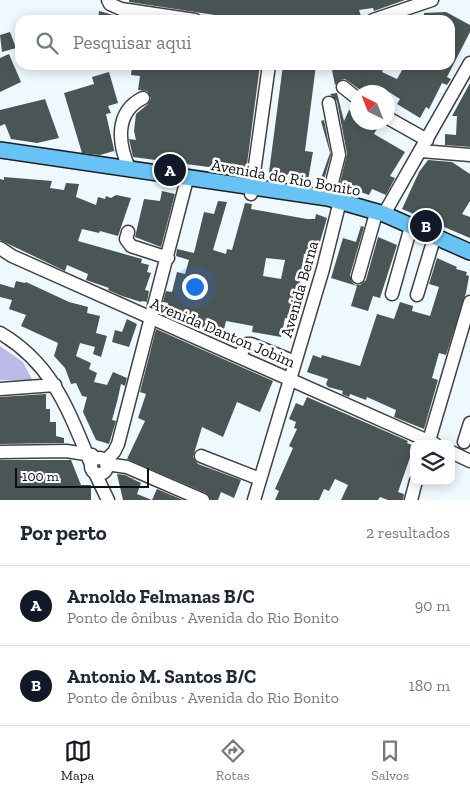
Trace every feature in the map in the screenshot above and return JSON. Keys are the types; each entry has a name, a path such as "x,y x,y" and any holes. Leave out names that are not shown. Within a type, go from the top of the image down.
{"main road":[{"name":"Avenida do Rio Bonito","path":"0,150 130,170 187,181"},
{"name":"Avenida do Rio Bonito","path":"0,158 187,181 335,203 380,216 470,252"},
{"name":"Avenida do Rio Bonito","path":"380,216 470,259"}],"street":[{"path":"388,15 432,0"},
{"path":"108,1 122,10 159,15"},
{"path":"358,277 380,216 424,145 470,63"},
{"path":"252,191 267,70"},
{"path":"343,87 350,93"},
{"path":"130,170 124,158 122,125 128,108 143,98"},
{"name":"Avenida Berna","path":"254,500 295,362 335,203 339,155 329,102"},
{"path":"395,123 424,145 470,155"},
{"path":"98,464 114,452 118,444 187,181"},
{"path":"392,294 410,230"},
{"path":"128,232 126,240 131,246 168,258"},
{"path":"417,295 433,242"},
{"name":"Avenida Danton Jobim","path":"0,248 12,256 290,378 424,440"},
{"path":"431,440 470,302"},
{"path":"0,333 21,346 39,363 55,385 98,464 108,498"},
{"path":"239,356 247,344 251,344 295,362"},
{"path":"0,389 55,385"},
{"path":"464,442 470,423"},
{"path":"0,452 127,467 203,500"},
{"path":"455,454 470,461"},
{"path":"201,456 260,479"},
{"path":"411,500 415,485"}],"shaded area":[{"path":"0,346 23,362 33,381 0,380"}],"building":[{"path":"129,0 405,0 374,11 373,8 359,10 361,15 215,15 129,2"},
{"path":"99,11 113,15 99,15"},
{"path":"446,12 452,15 424,15 424,13"},
{"path":"455,17 470,25 470,32 455,61"},
{"path":"10,32 15,48 2,52 0,35"},
{"path":"9,54 21,82 0,92 0,58"},
{"path":"132,70 259,70 246,172 133,157 129,139 136,140 134,131 136,114 148,104 151,98 147,91 138,90 140,76 131,75"},
{"path":"282,70 315,70 305,151 313,152 308,180 299,178 298,184 288,183 290,173 277,181 274,179 268,180"},
{"path":"332,70 383,70 382,72 397,79 402,70 451,70 447,77 451,79 447,85 442,83 429,109 426,107 420,118 397,104 400,99 395,96 395,85 353,85 345,79 340,80 335,85"},
{"path":"109,72 118,103 108,106 111,113 106,114 115,154 114,151 100,155 82,153 64,93 94,84 92,77"},
{"path":"470,83 470,147 445,145 445,134 456,135 457,116 452,116"},
{"path":"337,93 344,121 350,111 350,130 376,130 374,134 405,152 390,176 395,178 386,195 372,189 369,195 355,190 353,195 338,191 347,154 337,101 330,94"},
{"path":"45,99 59,138 37,143 11,139 5,124 0,126 0,110"},
{"path":"324,120 331,155 322,187 319,184 330,153 321,121"},
{"path":"428,160 452,162 470,174 470,201 462,214 470,217 470,238 402,209 419,172"},
{"path":"4,177 52,181 50,188 64,190 66,183 79,184 76,197 96,205 98,197 105,199 106,196 111,198 116,195 131,198 118,236 82,229 78,241 142,259 141,263 149,265 147,272 151,273 145,290 149,291 147,302 122,296 108,290 109,288 86,280 88,274 67,265 65,271 0,240 0,179 4,180"},
{"path":"162,191 175,194 161,247 135,237 144,199 160,201"},
{"path":"218,201 227,202 213,250 226,254 227,249 232,250 245,203 252,204 251,209 307,219 315,219 316,214 327,218 317,252 313,251 312,255 304,254 296,308 300,308 296,320 285,318 281,337 252,332 253,326 226,321 223,333 211,330 210,335 197,329 198,326 194,325 195,317 166,310 168,303 163,302 166,291 172,292 177,272 185,274 189,260 176,256 177,249 194,253 204,212 214,214","holes":["266,258 285,260 281,279 263,276"]},
{"path":"361,226 364,227 350,275 355,285 360,285 366,280 378,237 397,245 380,298 373,296 368,311 351,306 357,286 331,278 343,238 356,242"},
{"path":"437,258 457,267 456,269 467,272 466,275 469,276 466,293 446,355 439,353 432,378 438,380 424,429 394,417 396,410 367,397 366,400 350,394 349,397 342,394 343,391 328,387 326,384 328,379 307,372 313,355 321,358 322,355 360,366 377,314 394,319 400,302 413,306 412,311 430,316 439,287 429,284"},
{"path":"16,281 26,282 69,302 88,307 87,313 100,316 96,333 107,336 101,357 93,354 95,347 80,343 76,356 91,363 89,369 97,373 94,382 107,385 113,372 127,378 125,386 121,384 112,420 116,421 109,444 96,440 83,412 87,397 82,396 76,383 71,384 65,368 54,356 58,343 21,326 26,315 9,309 12,300 0,297 0,284 14,288"},
{"path":"127,319 137,324 129,347 112,342 115,330 122,332"},
{"path":"156,329 273,381 260,412 237,402 223,437 202,427 193,457 198,464 241,480 234,498 221,492 218,500 211,500 206,493 127,459 145,421 138,418 146,394 140,392"},
{"path":"46,394 46,409 50,409 50,422 56,422 56,436 64,438 64,443 0,444 0,397"},
{"path":"307,397 408,441 407,443 410,444 410,458 398,492 404,494 403,500 388,500 380,497 378,500 341,500 348,485 335,479 329,491 324,489 319,500 275,500 279,491 275,489 293,448 289,446 297,429 294,428 296,422 289,419 296,403 303,406"},
{"path":"0,460 71,460 81,485 91,485 91,500 0,500"},
{"path":"117,474 125,475 141,483 137,494 152,500 123,500"},
{"path":"157,489 183,500 152,500"}],"place":[{"name":"Arnoldo Felmanas B/C","path":"170,170"},
{"name":"Antonio M. Santos B/C","path":"426,226"}]}
